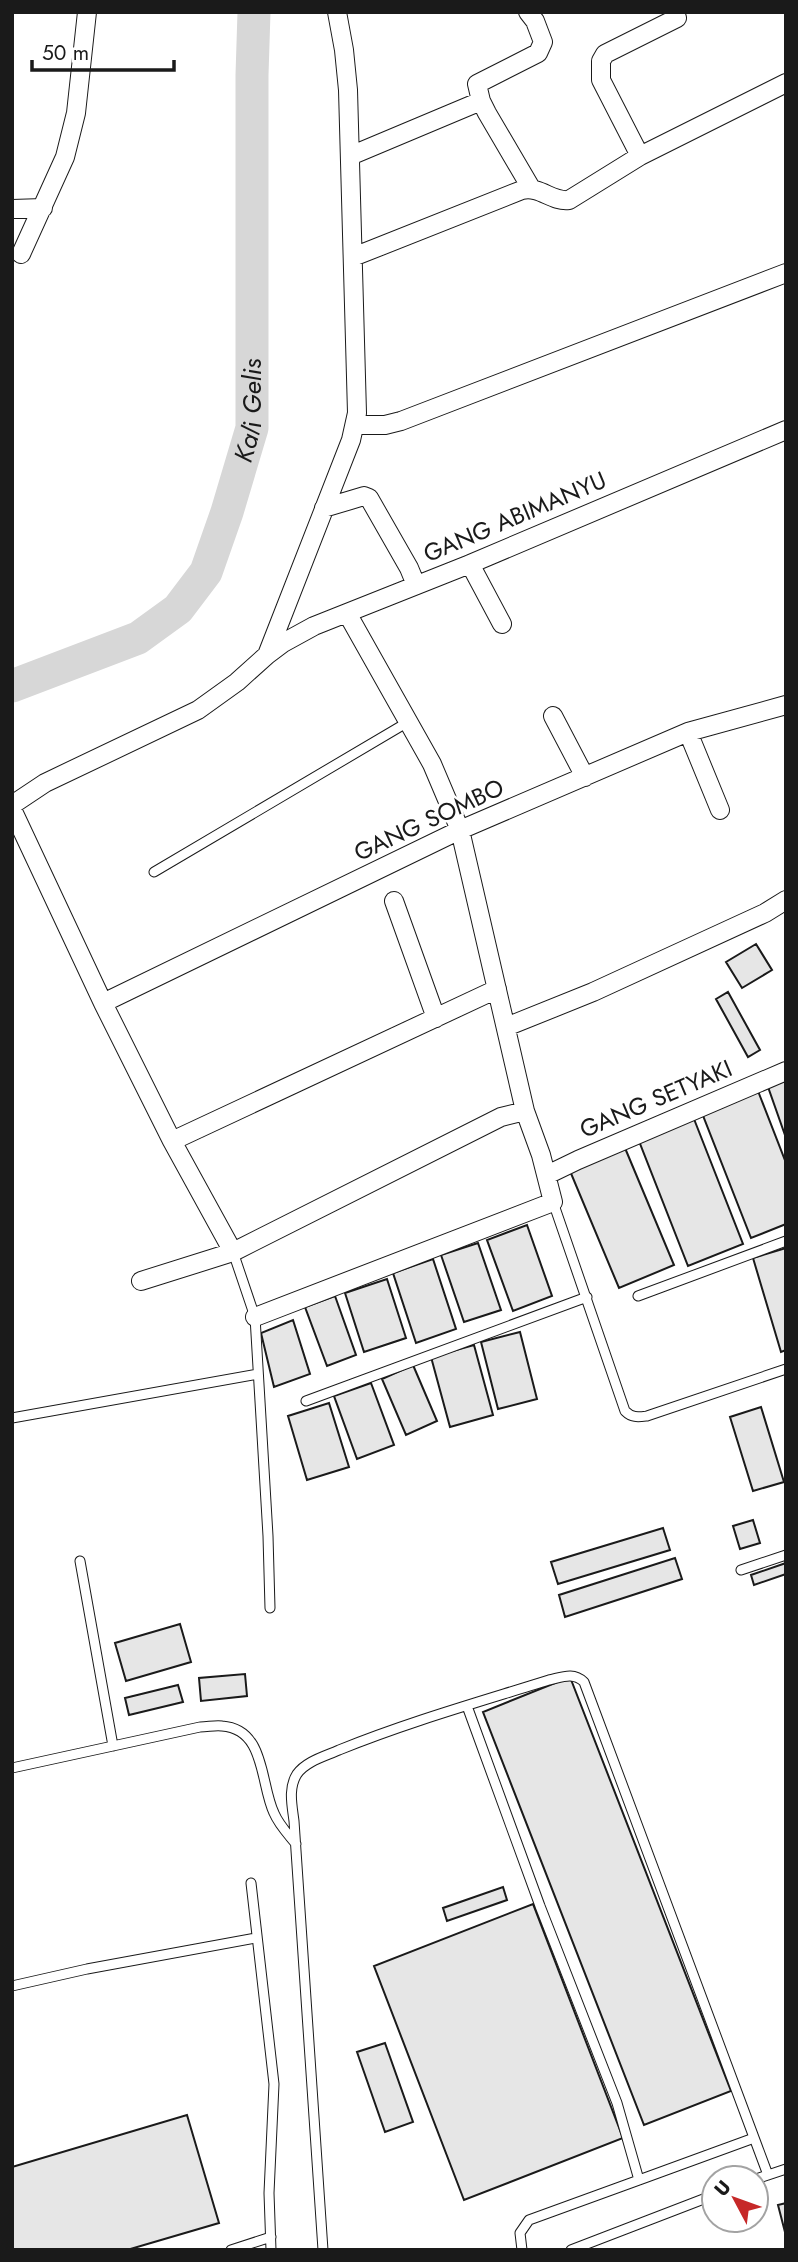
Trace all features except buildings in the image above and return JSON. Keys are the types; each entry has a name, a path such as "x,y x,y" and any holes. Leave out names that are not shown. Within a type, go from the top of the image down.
{"street":[{"path":"20,254 65,158 76,113 87,12"},
{"path":"267,655 355,425 358,401 348,90 337,12"},
{"path":"528,12 535,21 543,42 538,53 477,84 486,113 531,188"},
{"path":"640,156 601,80 601,61 605,54 677,18 675,12"},
{"path":"353,257 531,188 555,199 569,200 640,156 786,83"},
{"path":"350,156 481,101"},
{"path":"12,209 43,208"},
{"path":"355,425 385,425 401,421 786,273"},
{"name":"GANG ABIMANYU","path":"12,807 45,783 198,710 298,634 786,430"},
{"path":"324,508 364,496 369,498 416,585"},
{"path":"470,564 502,624"},
{"path":"255,1317 553,1202 547,1175 525,1111 460,830 432,764 347,613"},
{"name":"GANG SOMBO","path":"103,1003 460,830 688,732 786,705"},
{"path":"553,716 585,778"},
{"path":"688,732 720,810"},
{"path":"12,807 103,1003 172,1141 233,1252"},
{"path":"506,1027 593,992 765,913 786,900"},
{"path":"394,901 436,1017"},
{"path":"172,1141 497,989"},
{"name":"GANG SETYAKI","path":"547,1175 786,1071"},
{"path":"141,1281 233,1252 501,1117 525,1111"}],"lane":[{"path":"155,873 408,722"},
{"path":"553,1202 625,1411 635,1418 646,1416 786,1369"},
{"path":"638,1296 786,1241"},
{"path":"233,1252 255,1317 270,1608"},
{"path":"306,1401 587,1297"},
{"path":"12,1418 258,1374"},
{"path":"741,1570 786,1555"},
{"path":"80,1561 113,1746"},
{"path":"323,2250 291,1801 297,1774 303,1767 388,1730 571,1675 584,1682 764,2164"},
{"path":"467,1706 540,1906 617,2103 639,2180"},
{"path":"12,1768 200,1727 224,1726 250,1739 257,1752 273,1812 296,1844"},
{"path":"251,1883 274,2084 269,2193 271,2250"},
{"path":"12,1986 87,1969 256,1938"},
{"path":"522,2250 520,2233 529,2220 754,2138"},
{"path":"571,2250 700,2200"},
{"path":"231,2250 271,2237"}],"waterway":[{"name":"Kali Gelis","path":"12,686 138,638 178,609 206,572 252,428 254,12"}]}
